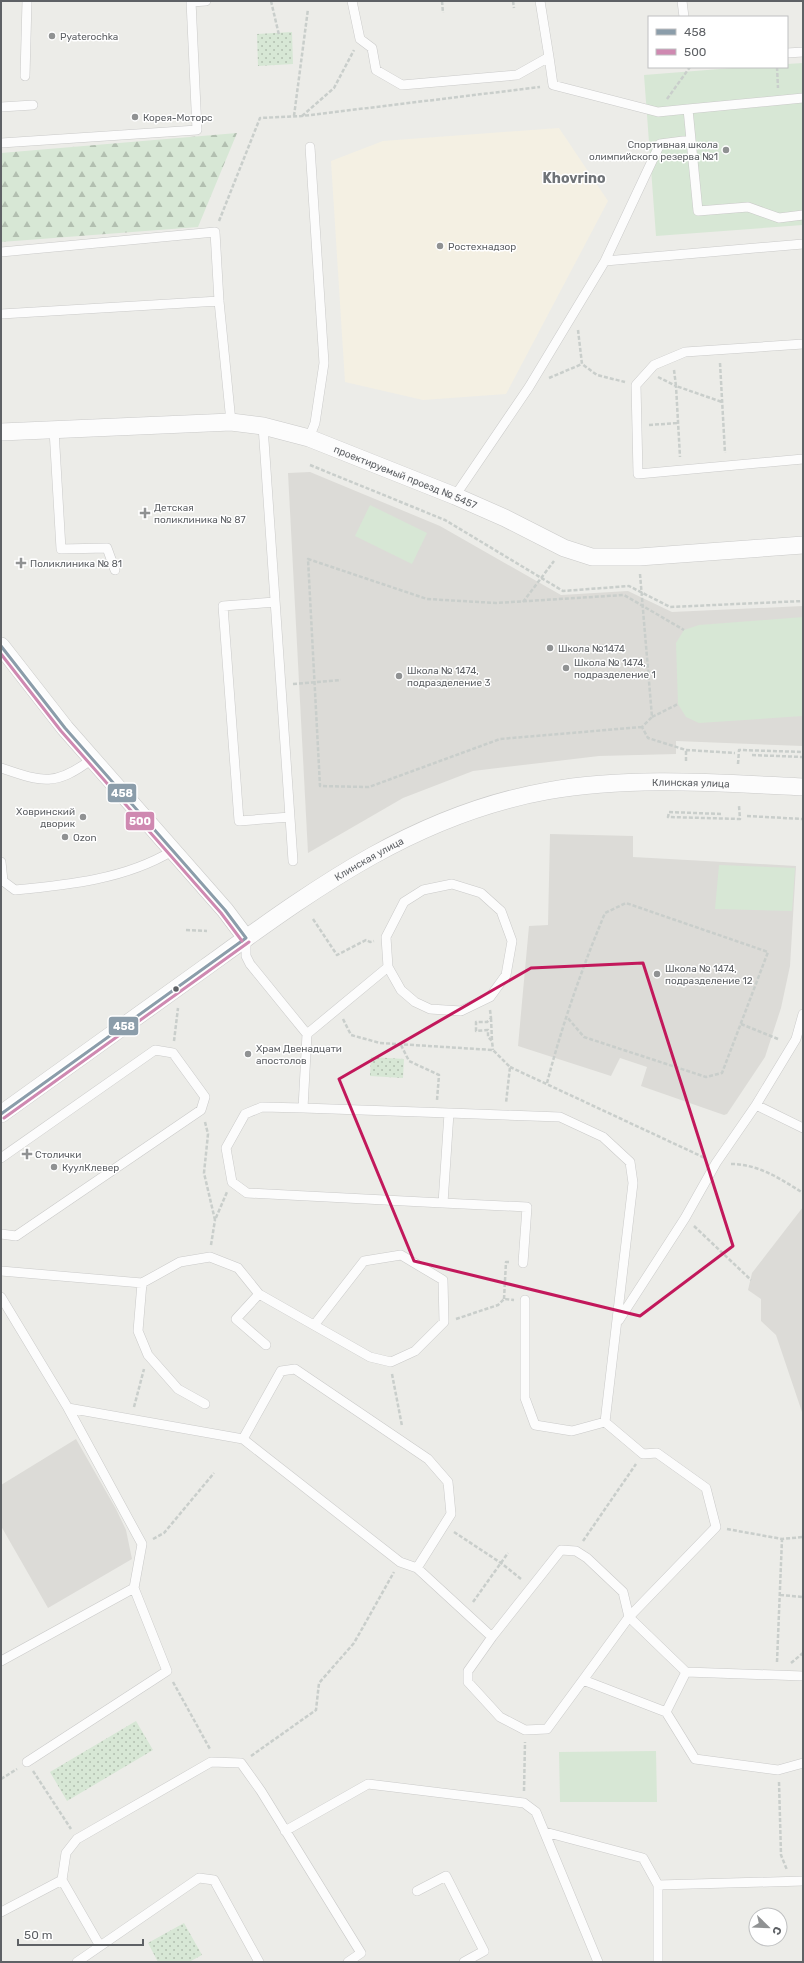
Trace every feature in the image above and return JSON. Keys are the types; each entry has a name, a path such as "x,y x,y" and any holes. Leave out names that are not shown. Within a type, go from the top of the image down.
{"street":[{"name":"проектируемый проезд № 5457","path":"1,432 231,422 263,426 309,438 455,496 505,518 564,548 592,556 639,557 803,545"},
{"path":"1,646 64,728 225,910 246,938"},
{"name":"Клинская улица","path":"1,1114 301,898 383,848 440,822 497,803 547,791 603,784 697,783 803,787"}],"lane":[{"path":"25,76 27,1"},
{"path":"1,143 197,130 191,1 206,1"},
{"path":"352,1 360,39 372,48 376,70 402,85 517,75 549,57"},
{"path":"540,1 553,85 658,112 803,98"},
{"path":"682,1 684,16"},
{"path":"788,53 803,52"},
{"path":"1,107 33,105"},
{"path":"688,109 698,211 748,207 780,218 803,215"},
{"path":"455,496 529,387 605,261 660,144 691,140"},
{"path":"309,438 315,423 324,363 310,146"},
{"path":"1,252 215,232 219,301 231,422"},
{"path":"605,261 803,244"},
{"path":"1,314 219,301"},
{"path":"803,344 684,352 654,365 636,385 638,474 803,459"},
{"path":"263,426 293,861"},
{"path":"54,430 61,549 107,548 115,570"},
{"path":"275,602 223,606 224,622 239,821 290,817"},
{"path":"1,768 33,779 48,780 61,778 76,772 92,760"},
{"path":"1,862 3,881 15,890 78,884 154,862 172,851"},
{"path":"452,884 481,893 501,911 512,941 506,975 490,997 461,1011 430,1009 415,1002 401,990 388,967 386,937 404,902 423,890 452,884"},
{"path":"246,938 246,956 250,964 307,1034 303,1108"},
{"path":"307,1034 388,967"},
{"path":"618,1322 685,1218 716,1163 756,1105 796,1039 803,1014"},
{"path":"1,1158 155,1050 173,1053 205,1097 201,1110 16,1236 1,1234"},
{"path":"756,1105 803,1128"},
{"path":"523,1263 527,1207 247,1193 232,1182 226,1148 244,1114 262,1107 560,1117 603,1137 630,1162 633,1183 618,1322 605,1422"},
{"path":"443,1203 449,1113"},
{"path":"1,1271 142,1283 180,1262 210,1257 238,1268 259,1294 315,1324 370,1357 390,1362 415,1351 444,1322 443,1280 401,1255 364,1261 315,1324"},
{"path":"142,1283 138,1331 148,1355 178,1389 205,1404"},
{"path":"259,1294 236,1320 266,1345"},
{"path":"1,1298 68,1408 142,1544 134,1588 167,1671 27,1762"},
{"path":"525,1300 525,1398 535,1425 572,1431 605,1422"},
{"path":"243,1439 281,1371 295,1369 428,1459 448,1482 451,1514 417,1568"},
{"path":"68,1408 243,1439 400,1562 417,1568 492,1637"},
{"path":"605,1422 643,1454 657,1453 706,1488 716,1527 629,1617 547,1729 525,1730 500,1717 468,1682 468,1671 492,1637 561,1550 576,1551 587,1558 623,1592 629,1617 686,1672 803,1676"},
{"path":"1,1661 134,1588"},
{"path":"666,1712 686,1672"},
{"path":"583,1680 666,1712 695,1759 778,1770 803,1763"},
{"path":"100,1946 62,1880 66,1853 77,1839 211,1762 241,1763 361,1954 348,1962"},
{"path":"285,1831 368,1784 524,1803 536,1812 598,1962"},
{"path":"545,1832 643,1858 658,1885 658,1962"},
{"path":"417,1891 446,1876 484,1951 464,1962"},
{"path":"77,1962 199,1878 214,1880 258,1962"},
{"path":"1,1912 62,1880"},
{"path":"658,1885 803,1881"}],"path":[{"path":"271,1 279,35"},
{"path":"442,1 443,13"},
{"path":"513,1 514,8"},
{"path":"294,116 308,9"},
{"path":"302,116 334,88 360,39"},
{"path":"658,112 689,68"},
{"path":"777,68 778,100"},
{"path":"215,232 260,118 302,116 553,85"},
{"path":"576,308 582,364 597,375 636,385"},
{"path":"720,350 726,466"},
{"path":"673,357 681,470"},
{"path":"529,387 582,364"},
{"path":"648,372 676,386 722,402"},
{"path":"637,426 678,423"},
{"path":"523,602 564,548"},
{"path":"678,704 652,717 642,727 500,739 369,787 320,786 308,559 427,599 496,603 624,595 642,604 684,630"},
{"path":"641,592 652,717"},
{"path":"281,684 340,680"},
{"path":"642,727 648,738 686,750 735,753"},
{"path":"686,750 686,761"},
{"path":"738,764 739,750 803,752"},
{"path":"752,755 803,757"},
{"path":"722,814 669,812 668,817 740,819 740,806"},
{"path":"747,816 803,819"},
{"path":"546,1083 567,1017 585,962 605,913 626,903 768,952 722,1073 706,1077 584,1037 567,1017"},
{"path":"313,919 337,955 366,940 370,942"},
{"path":"186,930 207,931"},
{"path":"490,997 493,1050 510,1067 716,1163 743,1164 779,1177 803,1193"},
{"path":"173,1053 178,1008"},
{"path":"338,1008 351,1035 380,1043 493,1050"},
{"path":"491,1018 487,1022 476,1022 476,1031 488,1030 488,1037 492,1041"},
{"path":"740,1024 778,1039"},
{"path":"400,1044 409,1062 439,1075 436,1113"},
{"path":"505,1115 510,1067"},
{"path":"201,1110 208,1134 204,1173 215,1220"},
{"path":"210,1257 215,1220 232,1182"},
{"path":"685,1218 750,1280"},
{"path":"444,1322 498,1305 504,1299 505,1281"},
{"path":"504,1299 525,1300"},
{"path":"131,1419 148,1355"},
{"path":"394,1384 405,1443"},
{"path":"576,1551 643,1454"},
{"path":"142,1544 164,1533 214,1473"},
{"path":"444,1525 501,1563 531,1587"},
{"path":"716,1527 782,1539 803,1537"},
{"path":"777,1675 782,1539"},
{"path":"465,1612 508,1553"},
{"path":"241,1763 316,1710 319,1683 354,1643 400,1562"},
{"path":"780,1595 803,1597"},
{"path":"167,1671 210,1747 211,1762"},
{"path":"524,1803 525,1730"},
{"path":"1,1779 27,1762 77,1839"},
{"path":"778,1770 781,1855 792,1881"}],"highlighted area":[{"path":"643,963 733,1246 640,1316 414,1261 339,1079 531,968"}],"shaded area":[{"path":"559,128 608,201 506,394 423,400 345,382 331,161 383,141"},
{"name":"Школа №1474","path":"310,472 440,526 561,595 628,591 672,612 803,606 803,746 676,741 676,754 599,756 473,771 403,798 308,853 288,473"},
{"name":"Школа № 1474, подразделение 12","path":"550,834 633,836 633,857 796,866 790,966 781,1008 765,1057 727,1114 724,1115 641,1086 647,1067 620,1058 611,1076 518,1046 529,926 548,925"},
{"path":"803,1207 803,1415 776,1335 761,1321 761,1299 748,1290 752,1273"},
{"path":"76,1439 116,1509 126,1530 132,1559 48,1608 1,1526 1,1485"}],"green space":[{"path":"292,32 293,64 258,66 257,34"},
{"name":"Спортивная школа олимпийского резерва №1","path":"803,63 803,225 656,236 644,75 732,68 788,68 788,64"},
{"path":"237,133 198,227 1,242 1,153"},
{"path":"370,505 427,533 412,564 355,536"},
{"path":"803,617 803,716 699,723 686,717 678,704 676,643 684,630 699,625"},
{"path":"719,865 795,868 792,911 715,909"},
{"path":"371,1057 404,1059 403,1078 370,1076"},
{"path":"136,1721 153,1750 67,1801 50,1772"},
{"path":"656,1751 657,1802 560,1802 559,1752"},
{"path":"184,1923 202,1955 189,1962 158,1962 148,1943"}],"transit line":[{"name":"458","path":"1,646 65,728 225,910 246,938"},
{"name":"500","path":"1,654 61,731 221,913 242,941"},
{"name":"458","path":"1,1114 246,938"},
{"name":"500","path":"4,1118 249,942"}],"place":[{"name":"Pyaterochka","path":"52,36"},
{"name":"Корея-Моторс","path":"135,117"},
{"name":"Спортивная школа олимпийского резерва №1","path":"726,150"},
{"name":"Ростехнадзор","path":"440,246"},
{"name":"Детская поликлиника № 87","path":"145,513"},
{"name":"Поликлиника № 81","path":"21,563"},
{"name":"Школа №1474","path":"550,648"},
{"name":"Школа № 1474, подразделение 1","path":"566,668"},
{"name":"Школа № 1474, подразделение 3","path":"399,676"},
{"name":"Ховринский дворик","path":"83,817"},
{"name":"Ozon","path":"65,837"},
{"name":"Школа № 1474, подразделение 12","path":"657,974"},
{"name":"Храм Двенадцати апостолов","path":"248,1054"},
{"name":"Столички","path":"27,1154"},
{"name":"КуулКлевер","path":"54,1167"}],"district":[{"name":"Khovrino","path":"574,178"}]}
